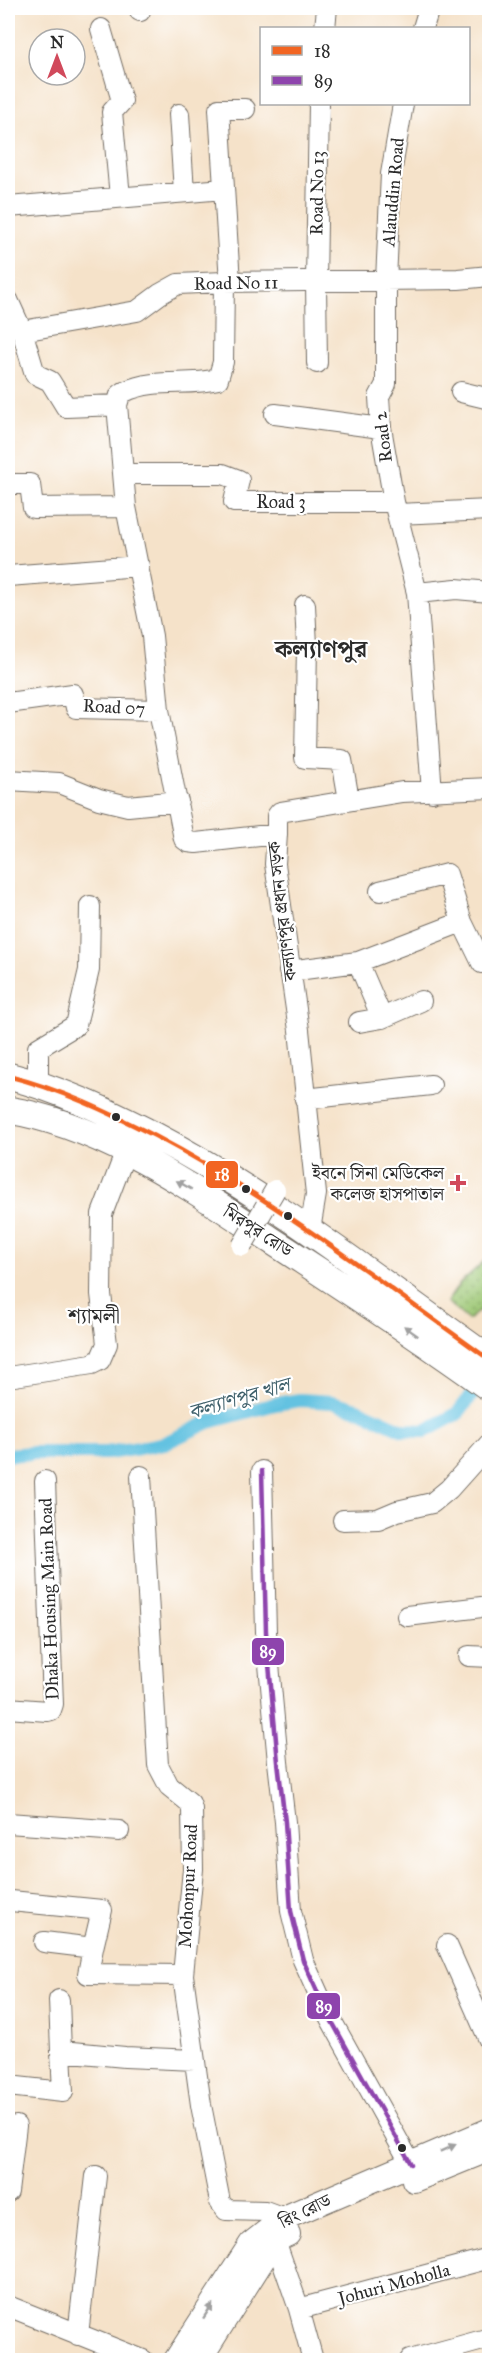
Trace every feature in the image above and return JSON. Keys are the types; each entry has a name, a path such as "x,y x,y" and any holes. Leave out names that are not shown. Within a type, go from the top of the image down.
{"highway":[{"name":"মিরপুর রোড","path":"8,1076 79,1099 177,1148 310,1230 473,1357 489,1388"},
{"name":"মিরপুর রোড","path":"8,1110 59,1124 126,1150 234,1215 390,1316 473,1357"}],"main road":[{"name":"রিং রোড","path":"176,2361 252,2244 411,2164 489,2130"},
{"name":"রিং রোড","path":"199,2361 279,2229 489,2149"}],"street":[{"path":"325,27 327,8"},
{"path":"423,27 429,8"},
{"path":"101,29 122,101 112,112 120,197"},
{"name":"Road No 13","path":"316,282 319,105"},
{"name":"Alauddin Road","path":"386,280 391,174 403,105"},
{"path":"8,300 22,331 34,374 50,381 66,407 117,405 120,395 124,392 158,382 200,383 218,379 223,362 227,282 219,109 245,109"},
{"path":"179,114 184,192"},
{"path":"8,207 224,189"},
{"name":"Road No 11","path":"22,331 137,311 178,284 459,279 489,276"},
{"name":"Road 2","path":"386,280 386,384 379,397 381,428 395,508 417,593"},
{"path":"316,282 317,363"},
{"path":"462,392 489,399"},
{"name":"কল্যাণপুর প্রধান সড়ক","path":"117,405 126,507 152,636 159,710 184,839 188,842 277,834 275,864 299,1030 316,1194 310,1230"},
{"path":"275,414 381,428"},
{"name":"Road 3","path":"124,474 223,474 239,480 234,502 489,510"},
{"path":"8,484 30,484 33,508 126,507"},
{"path":"8,576 139,566"},
{"path":"432,792 417,593 456,589 489,592"},
{"path":"305,605 307,646 305,758 342,760 349,800"},
{"name":"Road 07","path":"8,703 73,694 76,708 159,710"},
{"path":"8,780 59,783 99,799 128,806 178,801"},
{"path":"277,834 277,816 280,812 402,792 489,788"},
{"path":"380,891 447,874 462,922 482,963 489,955"},
{"path":"38,1085 38,1048 76,1025 89,970 90,906"},
{"path":"289,971 358,962 462,922"},
{"path":"358,962 382,1018"},
{"path":"359,1022 382,1018 421,1001"},
{"path":"305,1099 431,1085"},
{"path":"8,1377 92,1364 100,1360 105,1353 107,1344 101,1294 102,1214 126,1150"},
{"path":"242,1246 274,1190"},
{"path":"343,1520 378,1519 397,1511 432,1503 448,1489 489,1443"},
{"path":"262,1471 266,1632 285,1822 291,1911 303,1960 325,2009 411,2164"},
{"name":"Mohonpur Road","path":"141,1476 158,1765 169,1786 190,1803 192,1809 193,1869 183,1975 201,2105 220,2202 226,2210 265,2211 279,2229"},
{"name":"Dhaka Housing Main Road","path":"8,1708 47,1711 51,1710 53,1704 45,1481"},
{"path":"407,1616 489,1606"},
{"path":"469,1656 489,1657"},
{"path":"8,1823 119,1831"},
{"path":"11,1901 102,1910 88,1974 183,1975"},
{"path":"44,1942 93,1948"},
{"path":"447,1945 489,2042"},
{"path":"8,2086 63,2092 59,2000"},
{"path":"61,2051 195,2060"},
{"path":"8,2192 16,2127"},
{"path":"78,2335 96,2176"},
{"path":"279,2229 313,2361"},
{"name":"Johuri Moholla","path":"299,2309 489,2258"},
{"path":"8,2306 143,2361"},
{"path":"410,2361 489,2338"}],"green space":[{"path":"489,1257 489,1303 468,1320 447,1302 460,1283"}],"waterway":[{"name":"কল্যাণপুর খাল","path":"8,1455 107,1453 139,1448 165,1443 209,1422 275,1404 300,1400 332,1402 357,1409 403,1430 425,1431 457,1414 485,1378"}],"transit line":[{"name":"18","path":"8,1076 46,1087 102,1110 199,1161 326,1242 490,1360"},
{"name":"89","path":"262,1471 266,1632 285,1822 291,1911 303,1960 325,2009 411,2164"}],"place":[{"name":"ইবনে সিনা মেডিকেল কলেজ হাসপাতাল","path":"458,1183"}],"district":[{"name":"কল্যাণপুর","path":"321,649"},
{"name":"শ্যামলী","path":"94,1316"}]}
